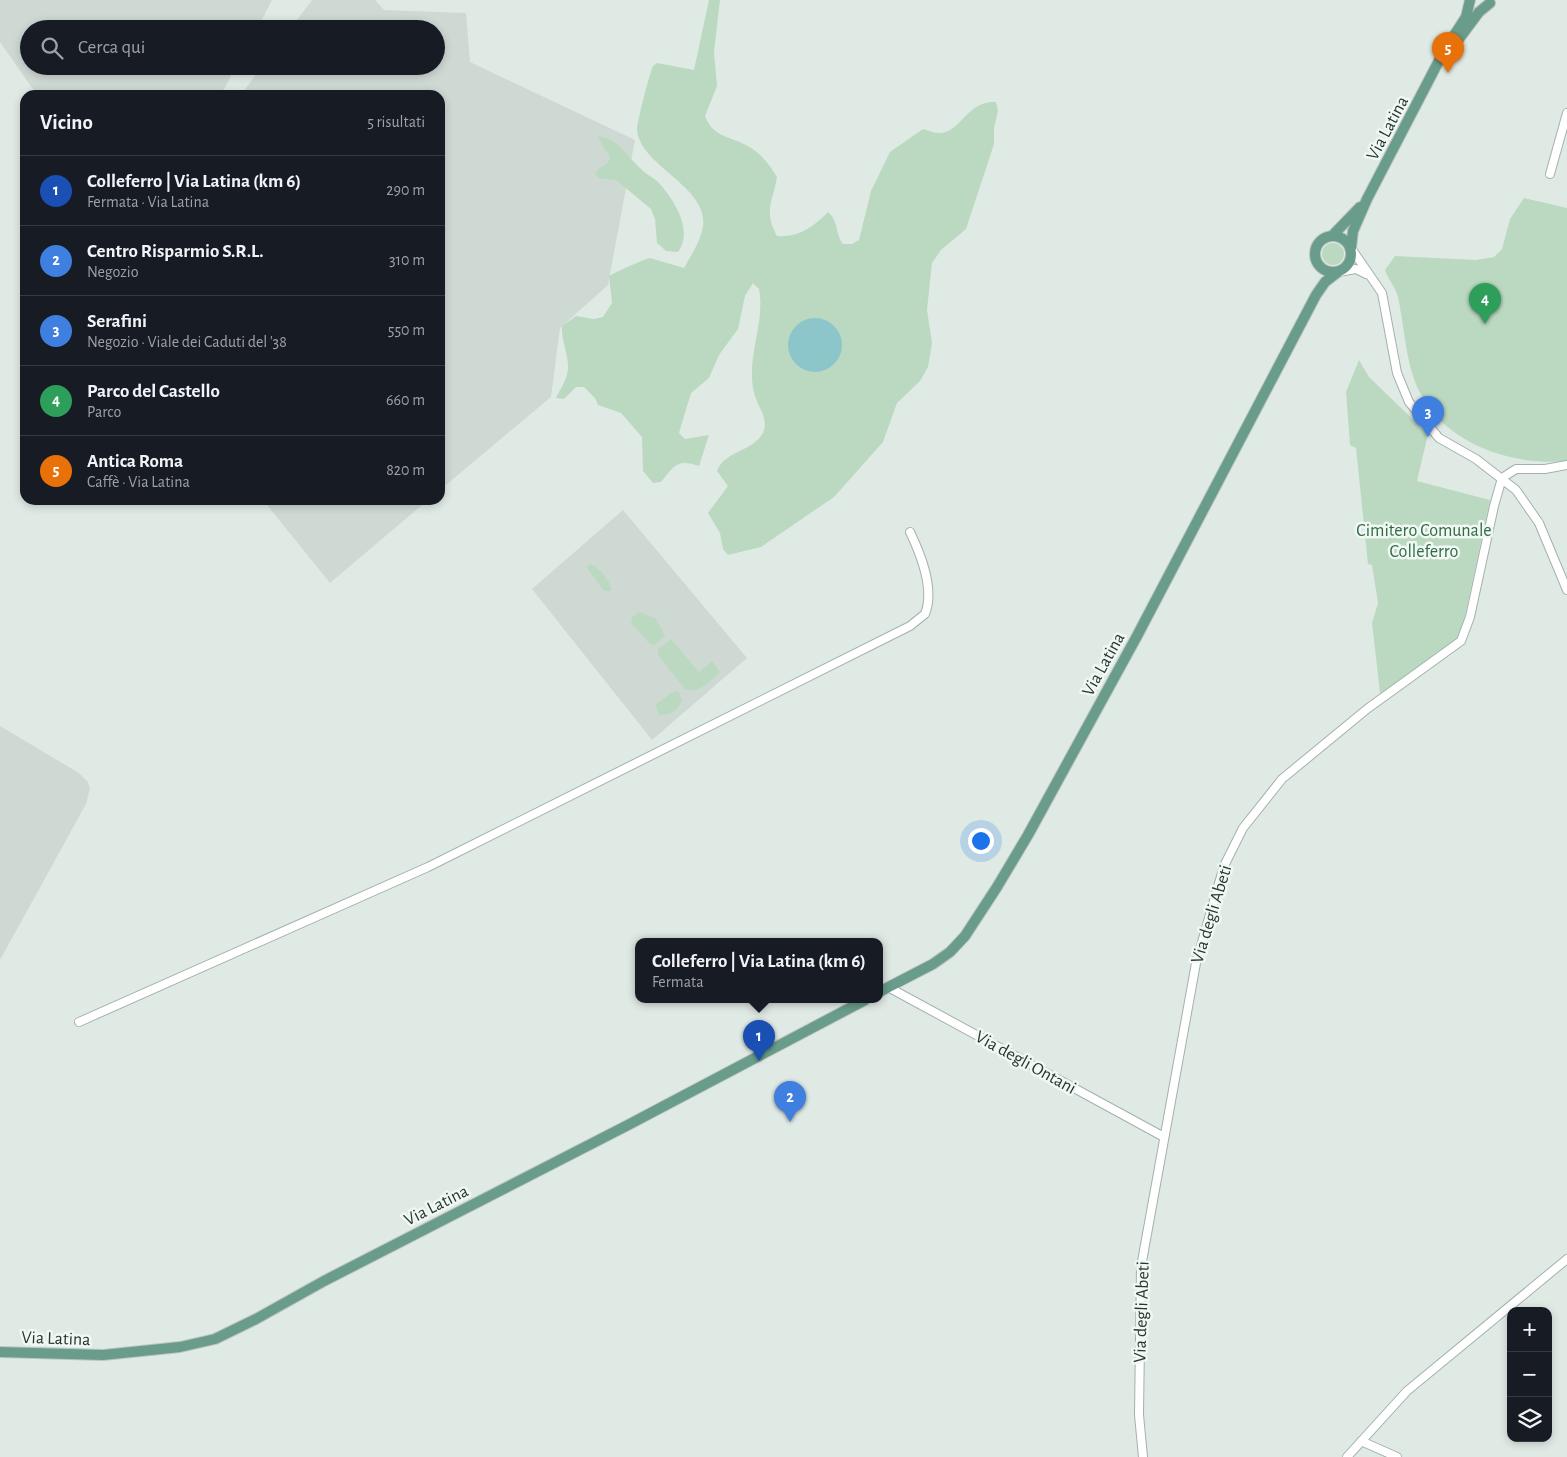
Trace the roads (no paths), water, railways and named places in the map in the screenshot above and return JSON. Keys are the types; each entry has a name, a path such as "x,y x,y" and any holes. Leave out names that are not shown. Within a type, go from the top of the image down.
{"main road":[{"name":"Via Latina","path":"884,990 933,964 954,948 970,929 1014,859 1132,645 1320,288 1349,263 1353,231 1448,44 1467,13 1470,0"},
{"name":"Via Latina","path":"1480,0 1493,1"},
{"name":"Via Latina","path":"1435,72 1473,20 1493,1"},
{"name":"Via Latina","path":"1308,311 1317,282 1318,264 1315,255 1317,246 1323,239 1332,236 1368,199"},
{"path":"1332,236 1343,239 1351,248"},
{"path":"1318,264 1327,271 1338,272"},
{"name":"Via Latina","path":"0,1352 104,1356 180,1348 214,1339 256,1319 324,1281 859,1003"}],"street":[{"path":"1550,174 1567,113"},
{"path":"1351,248 1375,281 1383,297 1399,381 1409,402 1439,438 1502,478 1516,490 1535,517 1567,590"},
{"path":"1338,272 1358,269 1375,281"},
{"path":"1502,478 1516,469 1545,469 1567,465"},
{"name":"Via degli Abeti","path":"1143,1457 1139,1415 1140,1282 1199,946 1220,877 1236,841 1271,791 1289,773 1370,706 1452,650 1461,641 1470,617 1494,506 1502,478"},
{"path":"79,1022 428,867 910,626 925,614 927,599 923,562 910,532"},
{"name":"Via degli Ontani","path":"884,990 1164,1137"},
{"path":"1347,1457 1412,1386 1567,1259"},
{"path":"1361,1440 1397,1457"}],"water":[{"path":"815,318 825,320 834,326 840,335 842,345 840,355 834,364 825,370 815,372 805,370 796,364 790,355 788,345 790,335 796,326 805,320"}],"place":[{"name":"Antica Roma","path":"1448,73"},
{"name":"Parco del Castello","path":"1485,324"},
{"name":"Serafini","path":"1428,437"},
{"name":"Colleferro | Via Latina (km 6)","path":"759,1061"},
{"name":"Centro Risparmio S.R.L.","path":"790,1122"}],"park label":[{"name":"Cimitero Comunale Colleferro","path":"1424,540"}]}
